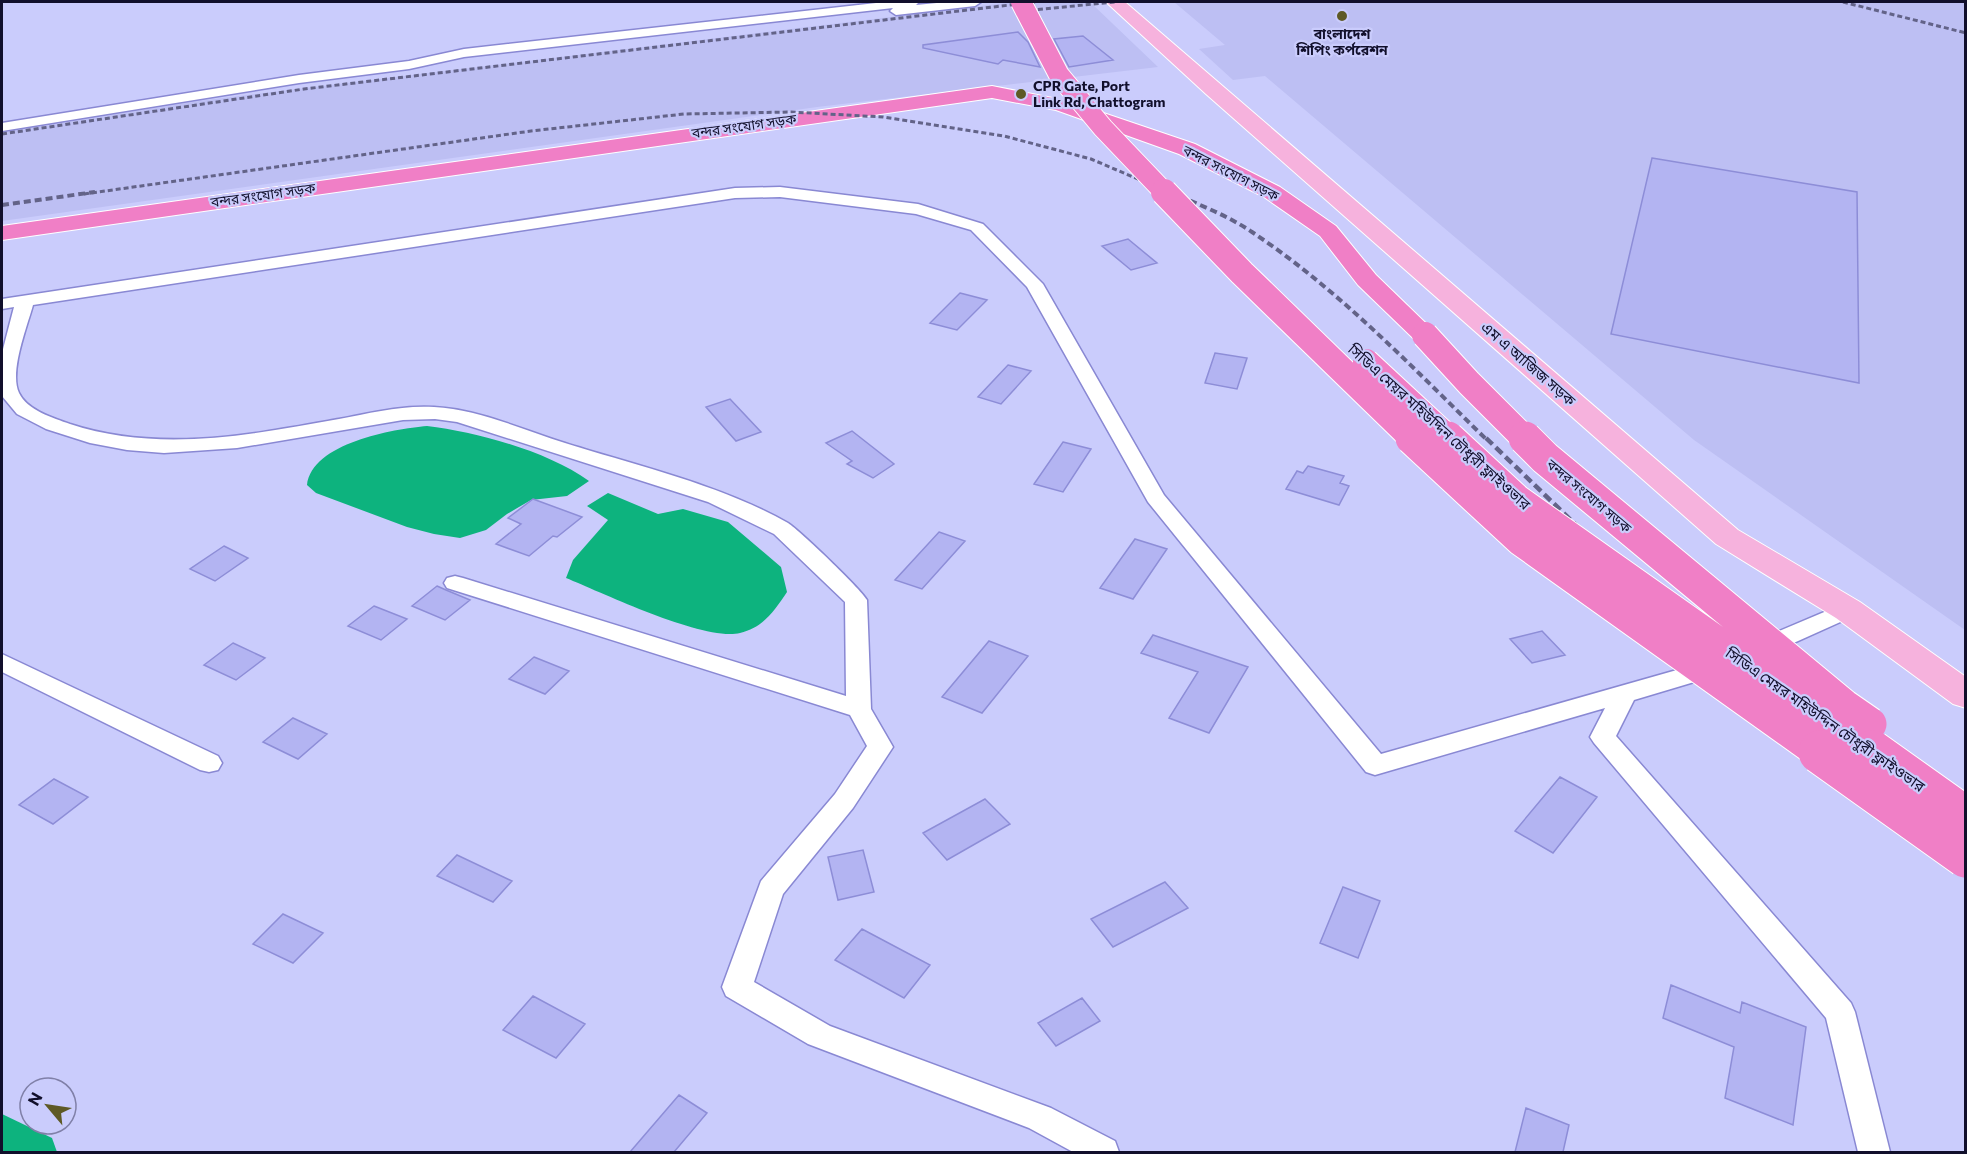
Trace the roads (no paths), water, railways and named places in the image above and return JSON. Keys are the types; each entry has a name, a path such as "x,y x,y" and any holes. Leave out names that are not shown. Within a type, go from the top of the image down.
{"highway":[{"path":"1021,2 1059,75 1103,128 1242,273 1473,496 1521,539 1760,707 1965,856"},
{"name":"সিডিএ মেয়র মহিউদ্দিন চৌধুরী ফ্লাইওভার","path":"1042,2 1089,88 1150,156 1425,418 1516,501 1965,819"},
{"name":"বন্দর সংযোগ সড়ক","path":"2,233 992,92 1061,105 1187,149 1272,192 1328,231 1367,280 1425,335 1468,383 1553,465 1844,706 1965,793"}],"main road":[{"name":"এম এ আজিজ সড়ক","path":"1116,2 1213,90 1727,537 1848,610 1965,695"}],"street":[{"path":"2,127 410,60 913,2"},
{"path":"410,60 440,65 975,2"},
{"path":"2,304 735,193 780,192 918,210 977,227 1034,284 1155,498 1375,765 1728,663 1848,610"},
{"path":"25,301 6,374 7,387 12,398 28,413 61,429 121,445 199,447 236,444 373,420 435,413 458,416 715,498 782,529 856,600 859,709 880,747 844,801 771,889 737,987 819,1035 1040,1119 1103,1152"},
{"path":"454,583 859,709"},
{"path":"2,662 209,763"},
{"path":"1625,694 1603,737 1839,1012 1874,1152"}],"waterway":[{"path":"2,1133 37,1152"}],"railway":[{"path":"2,134 304,89 1035,2"},
{"path":"1022,11 1115,2"},
{"path":"1843,2 1966,33"},
{"path":"84,194 531,131 684,114 791,112 883,117 1004,136 1091,159 1173,194"},
{"path":"2,205 95,192"},
{"path":"1170,192 1242,226 1315,279 1403,357 1487,440"},
{"path":"1486,438 1606,554 1834,754"},
{"path":"1833,752 1966,866"}],"place":[{"name":"বাংলাদেশ শিপিং কর্পরেশন","path":"1342,16"},
{"name":"CPR Gate, Port Link Rd, Chattogram","path":"1021,94"}]}
